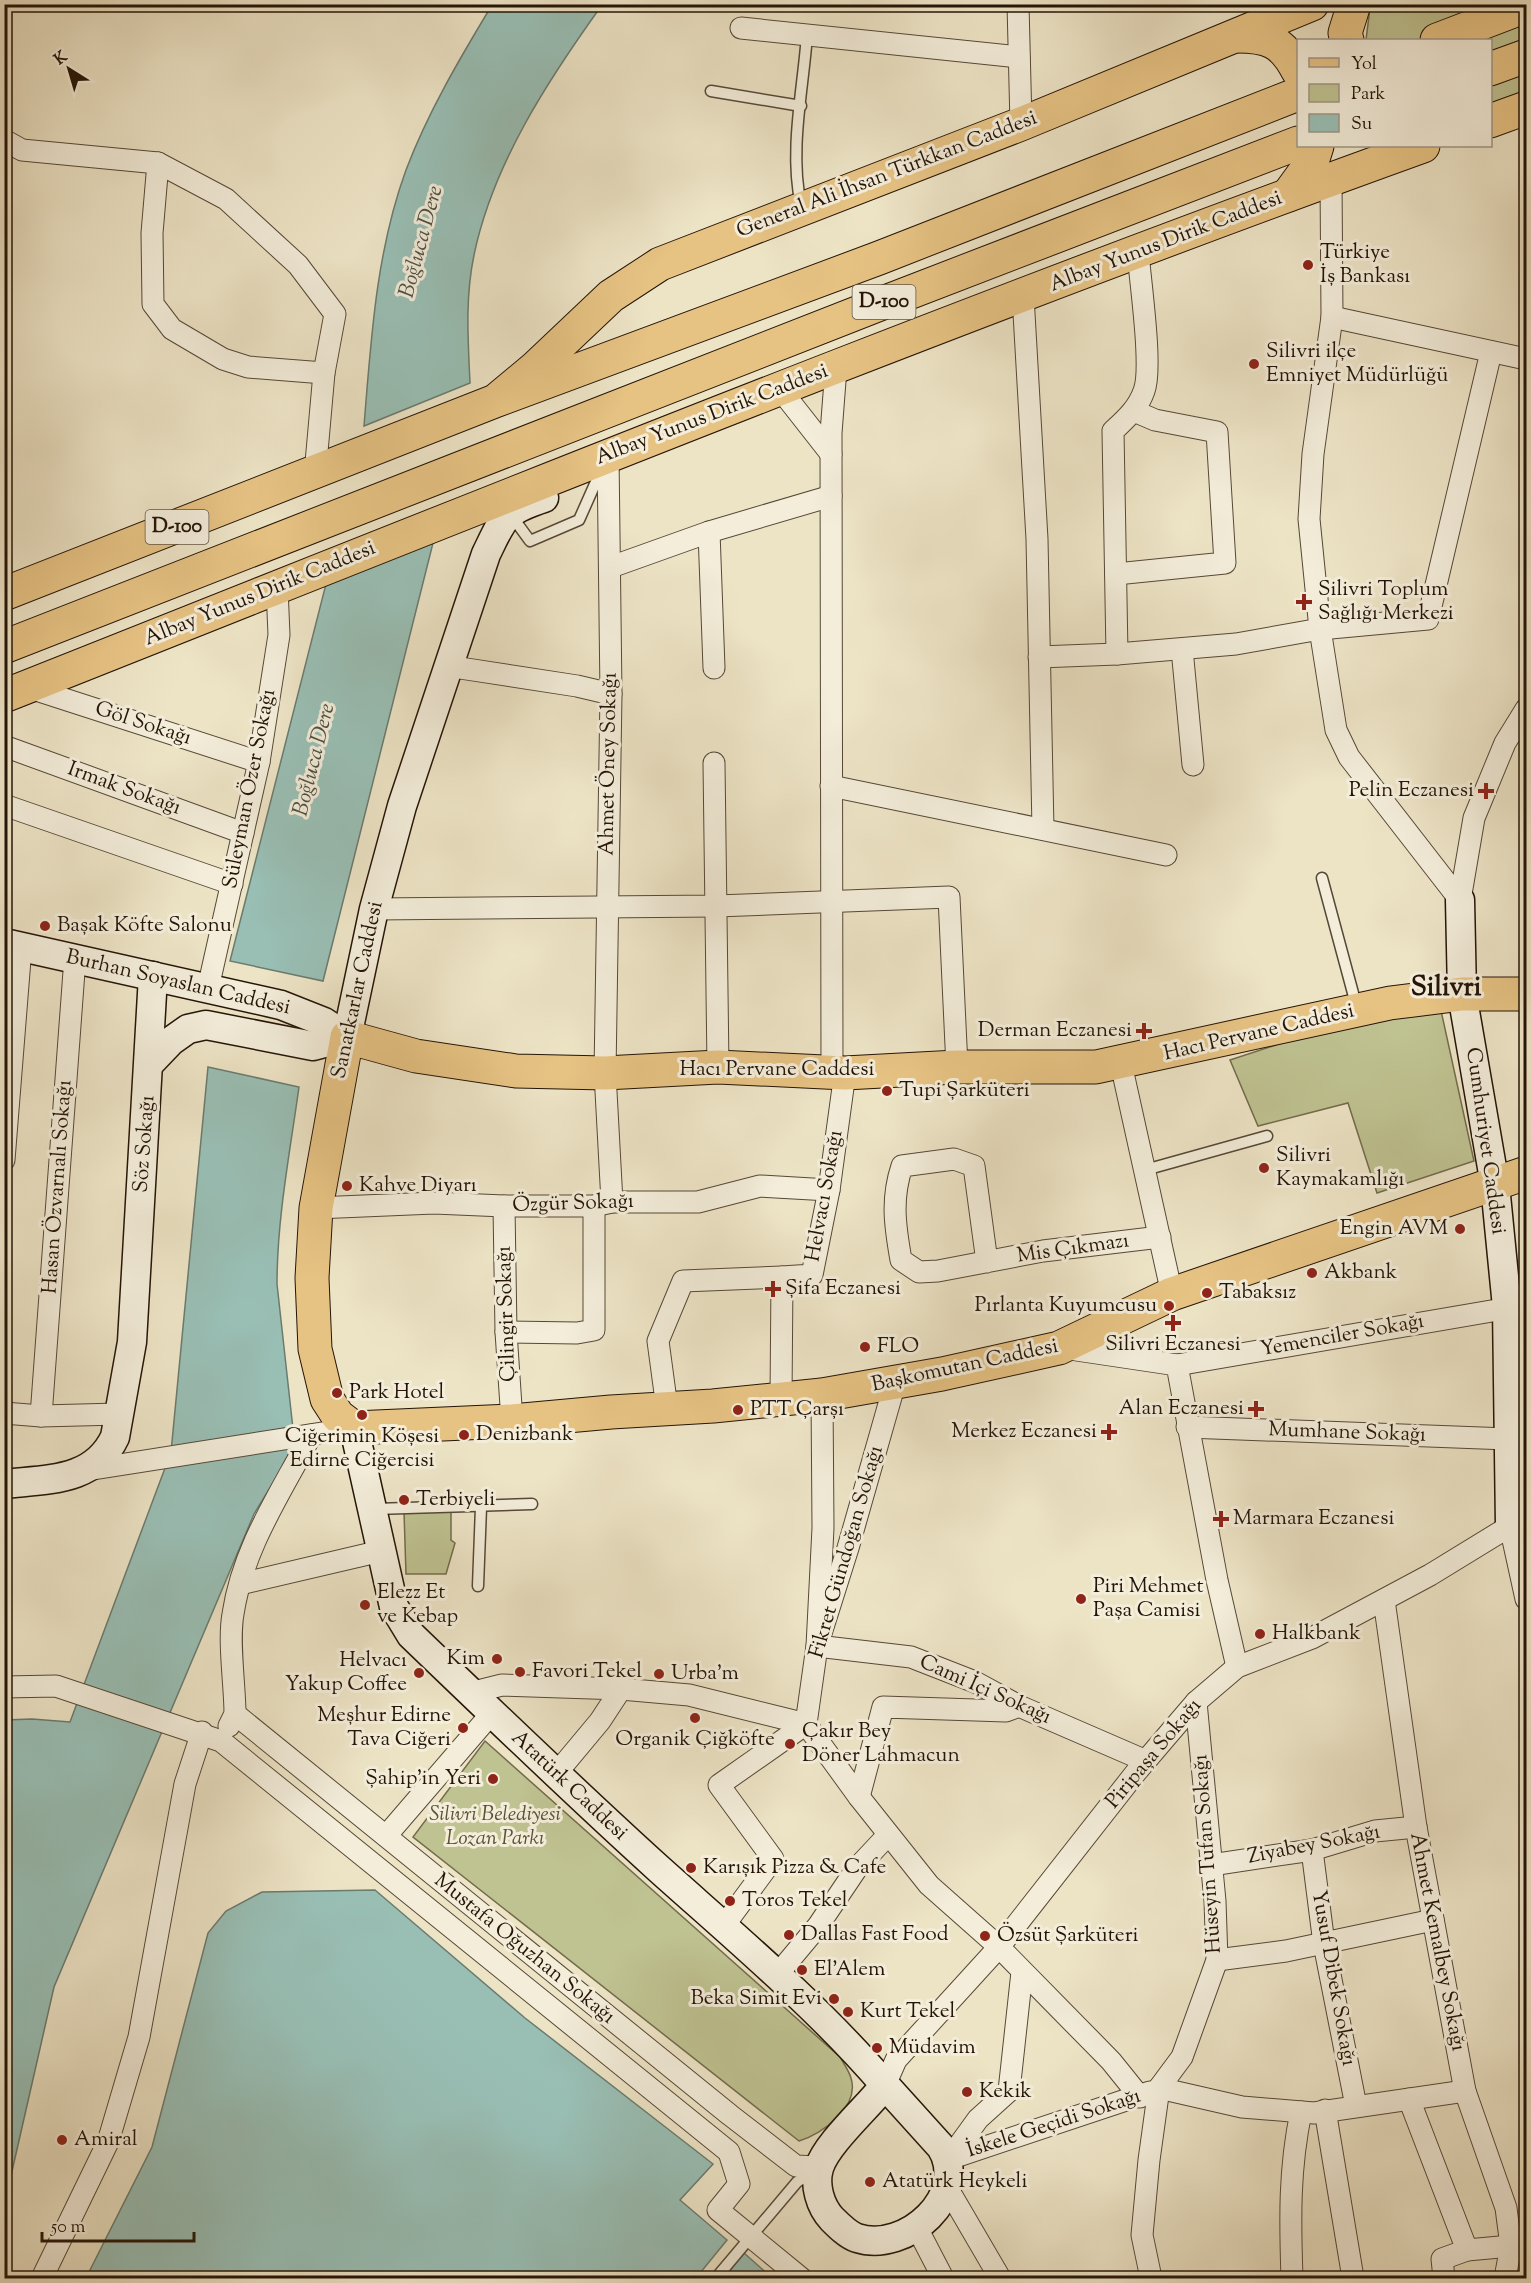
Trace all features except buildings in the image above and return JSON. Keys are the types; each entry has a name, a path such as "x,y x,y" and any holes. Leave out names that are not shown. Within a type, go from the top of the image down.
{"main road":[{"name":"General Ali İhsan Türkkan Caddesi","path":"483,406 535,368 611,296 660,264 1021,124 1312,4"},
{"path":"1330,4 1330,39"},
{"path":"1347,39 1345,33 1353,4"},
{"path":"1440,39 1527,6"},
{"path":"1237,36 1262,36 1281,46 1295,88"},
{"path":"1492,69 1527,56"},
{"name":"D-100","path":"4,594 315,474 483,406 879,258 1295,88"},
{"path":"1492,121 1527,108"},
{"name":"D-100","path":"4,647 880,304 1297,144"},
{"path":"1288,195 1312,162 1317,147"},
{"path":"1331,147 1331,179"},
{"name":"Albay Yunus Dirik Caddesi","path":"16,691 608,455 1288,195 1420,147"},
{"name":"Hacı Pervane Caddesi","path":"347,1037 416,1056 516,1071 605,1073 718,1066 838,1073 957,1068 1096,1067 1121,1064 1390,1003 1462,994 1527,994"},
{"name":"Sanatkarlar Caddesi","path":"347,1037 316,1208 312,1278 315,1349 327,1399 338,1416 354,1428"},
{"name":"Başkomutan Caddesi","path":"354,1428 512,1421 822,1395 895,1383 1059,1348 1172,1294 1527,1173"}],"street":[{"path":"1018,4 1021,124"},
{"path":"741,28 1019,57"},
{"path":"4,140 22,150 158,163 226,199 298,265 335,314 324,373 315,474"},
{"path":"158,163 152,233 153,304 172,329 223,359 248,366 324,373"},
{"path":"1331,179 1332,317 1313,454 1309,519 1320,630 1336,730 1349,757 1460,900"},
{"path":"1117,654 1113,430 1134,411 1146,389 1146,345 1138,252"},
{"path":"1023,296 1037,539 1043,829"},
{"path":"1332,317 1527,359"},
{"path":"1039,657 1117,654 1236,644 1320,630 1428,619 1491,352"},
{"name":"Helvacı Sokağı","path":"782,1399 782,1277 812,1275 829,1190 838,1073 832,903 831,786 831,454 836,368"},
{"path":"780,389 831,454"},
{"path":"1116,574 1225,563 1217,432 1155,420 1134,411"},
{"name":"Sanatkarlar Caddesi","path":"347,1037 374,909 447,666 486,554 502,521 509,513 520,506 566,490 589,476 608,455"},
{"name":"Ahmet Öney Sokağı","path":"506,1332 577,1333 594,1330 603,1204 611,694 608,455"},
{"path":"611,567 709,532 831,496"},
{"path":"457,514 480,515 486,554"},
{"path":"709,532 714,668"},
{"name":"Süleyman Özer Sokağı","path":"208,988 259,762 279,634 277,588"},
{"path":"1182,649 1193,765"},
{"path":"447,666 577,686 611,694"},
{"name":"Göl Sokağı","path":"16,691 259,762"},
{"path":"1460,900 1474,818 1505,743 1527,709"},
{"name":"Irmak Sokağı","path":"4,747 243,833"},
{"path":"714,763 718,1066"},
{"path":"831,786 1166,855"},
{"path":"4,805 232,884"},
{"path":"374,909 717,906 949,897 957,1068"},
{"name":"Cumhuriyet Caddesi","path":"1460,900 1462,994 1517,1306 1508,1439 1510,1526"},
{"path":"4,1160 13,945"},
{"name":"Burhan Soyaslan Caddesi","path":"13,945 281,1005 324,1022 347,1037"},
{"name":"Hasan Özvarnalı Sokağı","path":"40,1416 75,958"},
{"name":"Söz Sokağı","path":"117,1426 132,1342 150,1063 153,976"},
{"path":"150,1063 171,1041 188,1029 206,1025 313,1046 347,1037"},
{"path":"1121,1064 1172,1294"},
{"name":"Mis Çıkmazı","path":"987,1262 974,1166 954,1159 902,1166 894,1189 896,1232 901,1260 919,1272 987,1262 1043,1251 1160,1237"},
{"name":"Özgür Sokağı","path":"316,1208 434,1203 504,1206 698,1202 760,1186 829,1190"},
{"name":"Çilingir Sokağı","path":"504,1206 506,1332 512,1421"},
{"path":"667,1408 658,1341 683,1281 782,1277"},
{"name":"Yemenciler Sokağı","path":"1059,1348 1177,1365 1517,1306"},
{"path":"1177,1365 1187,1426 1237,1667"},
{"name":"Fikret Gündoğan Sokağı","path":"806,1724 817,1646 848,1548 895,1383"},
{"path":"817,1646 823,1528 822,1395"},
{"path":"4,1413 117,1426 108,1450 87,1470 72,1476 4,1484"},
{"name":"Mumhane Sokağı","path":"1187,1426 1508,1439"},
{"name":"Başkomutan Caddesi","path":"87,1470 354,1428"},
{"name":"Atatürk Caddesi","path":"354,1428 394,1607 411,1635 555,1775 777,1975 864,2061 885,2085"},
{"path":"221,1741 236,1714 232,1616 240,1584 255,1536 307,1435"},
{"path":"1510,1526 1523,1571 1527,1599"},
{"name":"Piripaşa Sokağı","path":"885,2085 896,2060 999,1947 1146,1761 1196,1702 1237,1667 1312,1638 1430,1575 1510,1526"},
{"path":"240,1584 381,1551"},
{"name":"Ahmet Kemalbey Sokağı","path":"1384,1600 1416,1827 1465,2091 1506,2208 1511,2246 1505,2278"},
{"name":"Cami İçi Sokağı","path":"817,1646 911,1657 975,1682 1019,1706 1146,1761"},
{"path":"470,1692 502,1685 621,1689 688,1695 806,1724 888,1835 929,1885 999,1947 1111,2061 1150,2093 1242,2107 1301,2112 1465,2091"},
{"name":"Mustafa Oğuzhan Sokağı","path":"4,1687 56,1686 202,1732 221,1741 729,2152 739,2184 718,2210 751,2236"},
{"path":"555,1775 600,1721 621,1689"},
{"name":"Hüseyin Tufan Sokağı","path":"1151,2278 1142,2235 1149,2160 1150,2093 1182,2057 1217,1960 1211,1864 1196,1702"},
{"path":"859,1797 883,1707 1006,1711 1019,1706"},
{"name":"Mustafa Oğuzhan Sokağı","path":"236,1714 796,2166 819,2167"},
{"path":"386,1836 491,1714"},
{"path":"723,1927 773,1859 719,1785 806,1724"},
{"path":"42,2278 108,2142 139,2037 185,1784 202,1732"},
{"name":"Ziyabey Sokağı","path":"1211,1864 1312,1850 1376,1832 1416,1827"},
{"path":"777,1975 818,1926 857,1868 888,1835"},
{"name":"Yusuf Dibek Sokağı","path":"1312,1850 1324,1944 1356,2106"},
{"path":"1217,1960 1324,1944 1433,1920"},
{"path":"949,2159 885,2085 832,2146 819,2167 817,2183 827,2214 839,2227 856,2238 878,2242 894,2238 916,2226 941,2203 948,2189 949,2159 978,2119 1009,2091 1022,1972"},
{"name":"İskele Geçidi Sokağı","path":"949,2159 1077,2115 1150,2093"},
{"path":"1409,2099 1467,2250"},
{"path":"1325,2110 1353,2278"},
{"path":"1292,2278 1290,2184 1292,2152 1301,2112"},
{"path":"948,2189 1000,2278"},
{"path":"916,2226 943,2278"},
{"path":"751,2236 801,2278"},
{"path":"1444,2278 1442,2259 1467,2250 1511,2246"}],"lane":[{"path":"802,208 797,184 796,161 807,35"},
{"path":"711,91 801,106"},
{"path":"1322,878 1358,1010"},
{"path":"1144,1170 1267,1136"},
{"path":"372,1509 532,1504"},
{"path":"478,1586 481,1507"},
{"path":"716,2278 796,2182 819,2167"}],"green space":[{"path":"1374,5 1526,5 1526,93 1492,107 1492,39 1366,39 1370,8"},
{"path":"1440,1006 1474,1161 1377,1193 1348,1103 1258,1126 1230,1060 1368,1015"},
{"path":"451,1509 451,1540 455,1543 446,1574 406,1574 404,1512"},
{"name":"Silivri Belediyesi Lozan Parkı","path":"485,1741 840,2057 850,2075 852,2089 845,2109 837,2118 828,2126 799,2141 413,1837"}],"water":[{"name":"Boğluca Dere","path":"492,5 602,5 543,93 494,188 474,255 469,287 470,383 364,426 376,296 396,201 406,170 434,106"},
{"name":"Boğluca Dere","path":"435,535 323,981 230,961 327,580"},
{"path":"208,1067 299,1087 282,1210 277,1284 295,1447 254,1514 54,1987 5,2202 5,1720 32,1719 70,1722 171,1452"},
{"path":"375,1890 525,2018 713,2164 680,2200 727,2240 696,2278 86,2278 152,2147 208,1933 226,1911 262,1892"},
{"path":"744,2253 772,2278 724,2278"}],"place":[{"name":"Türkiye İş Bankası","path":"1308,265"},
{"name":"Silivri ilçe Emniyet Müdürlüğü","path":"1254,364"},
{"name":"Silivri Toplum Sağlığı Merkezi","path":"1304,602"},
{"name":"Pelin Eczanesi","path":"1486,791"},
{"name":"Başak Köfte Salonu","path":"45,926"},
{"name":"Derman Eczanesi","path":"1144,1031"},
{"name":"Tupi Şarküteri","path":"887,1091"},
{"name":"Silivri Kaymakamlığı","path":"1264,1168"},
{"name":"Kahve Diyarı","path":"347,1186"},
{"name":"Engin AVM","path":"1460,1229"},
{"name":"Akbank","path":"1312,1273"},
{"name":"Şifa Eczanesi","path":"773,1289"},
{"name":"Tabaksız","path":"1207,1293"},
{"name":"Pırlanta Kuyumcusu","path":"1169,1306"},
{"name":"Silivri Eczanesi","path":"1173,1323"},
{"name":"FLO","path":"865,1347"},
{"name":"Park Hotel","path":"337,1393"},
{"name":"Alan Eczanesi","path":"1256,1409"},
{"name":"PTT Çarşı","path":"738,1410"},
{"name":"Ciğerimin Köşesi Edirne Ciğercisi","path":"362,1415"},
{"name":"Merkez Eczanesi","path":"1109,1432"},
{"name":"Denizbank","path":"464,1435"},
{"name":"Terbiyeli","path":"404,1500"},
{"name":"Marmara Eczanesi","path":"1221,1519"},
{"name":"Piri Mehmet Paşa Camisi","path":"1081,1599"},
{"name":"Elezz Et ve Kebap","path":"365,1605"},
{"name":"Halkbank","path":"1260,1634"},
{"name":"Kim","path":"497,1659"},
{"name":"Favori Tekel","path":"520,1672"},
{"name":"Helvacı Yakup Coffee","path":"419,1673"},
{"name":"Urba'm","path":"659,1674"},
{"name":"Organik Çiğköfte","path":"695,1718"},
{"name":"Meşhur Edirne Tava Ciğeri","path":"463,1728"},
{"name":"Çakır Bey Döner Lahmacun","path":"790,1744"},
{"name":"Şahip'in Yeri","path":"493,1779"},
{"name":"Karışık Pizza & Cafe","path":"691,1868"},
{"name":"Toros Tekel","path":"730,1901"},
{"name":"Dallas Fast Food","path":"789,1935"},
{"name":"Özsüt Şarküteri","path":"985,1936"},
{"name":"El'Alem","path":"802,1970"},
{"name":"Beka Simit Evi","path":"834,1999"},
{"name":"Kurt Tekel","path":"848,2012"},
{"name":"Müdavim","path":"877,2048"},
{"name":"Kekik","path":"967,2092"},
{"name":"Amiral","path":"62,2140"},
{"name":"Atatürk Heykeli","path":"870,2182"}],"district":[{"name":"Silivri","path":"1446,988"}]}
